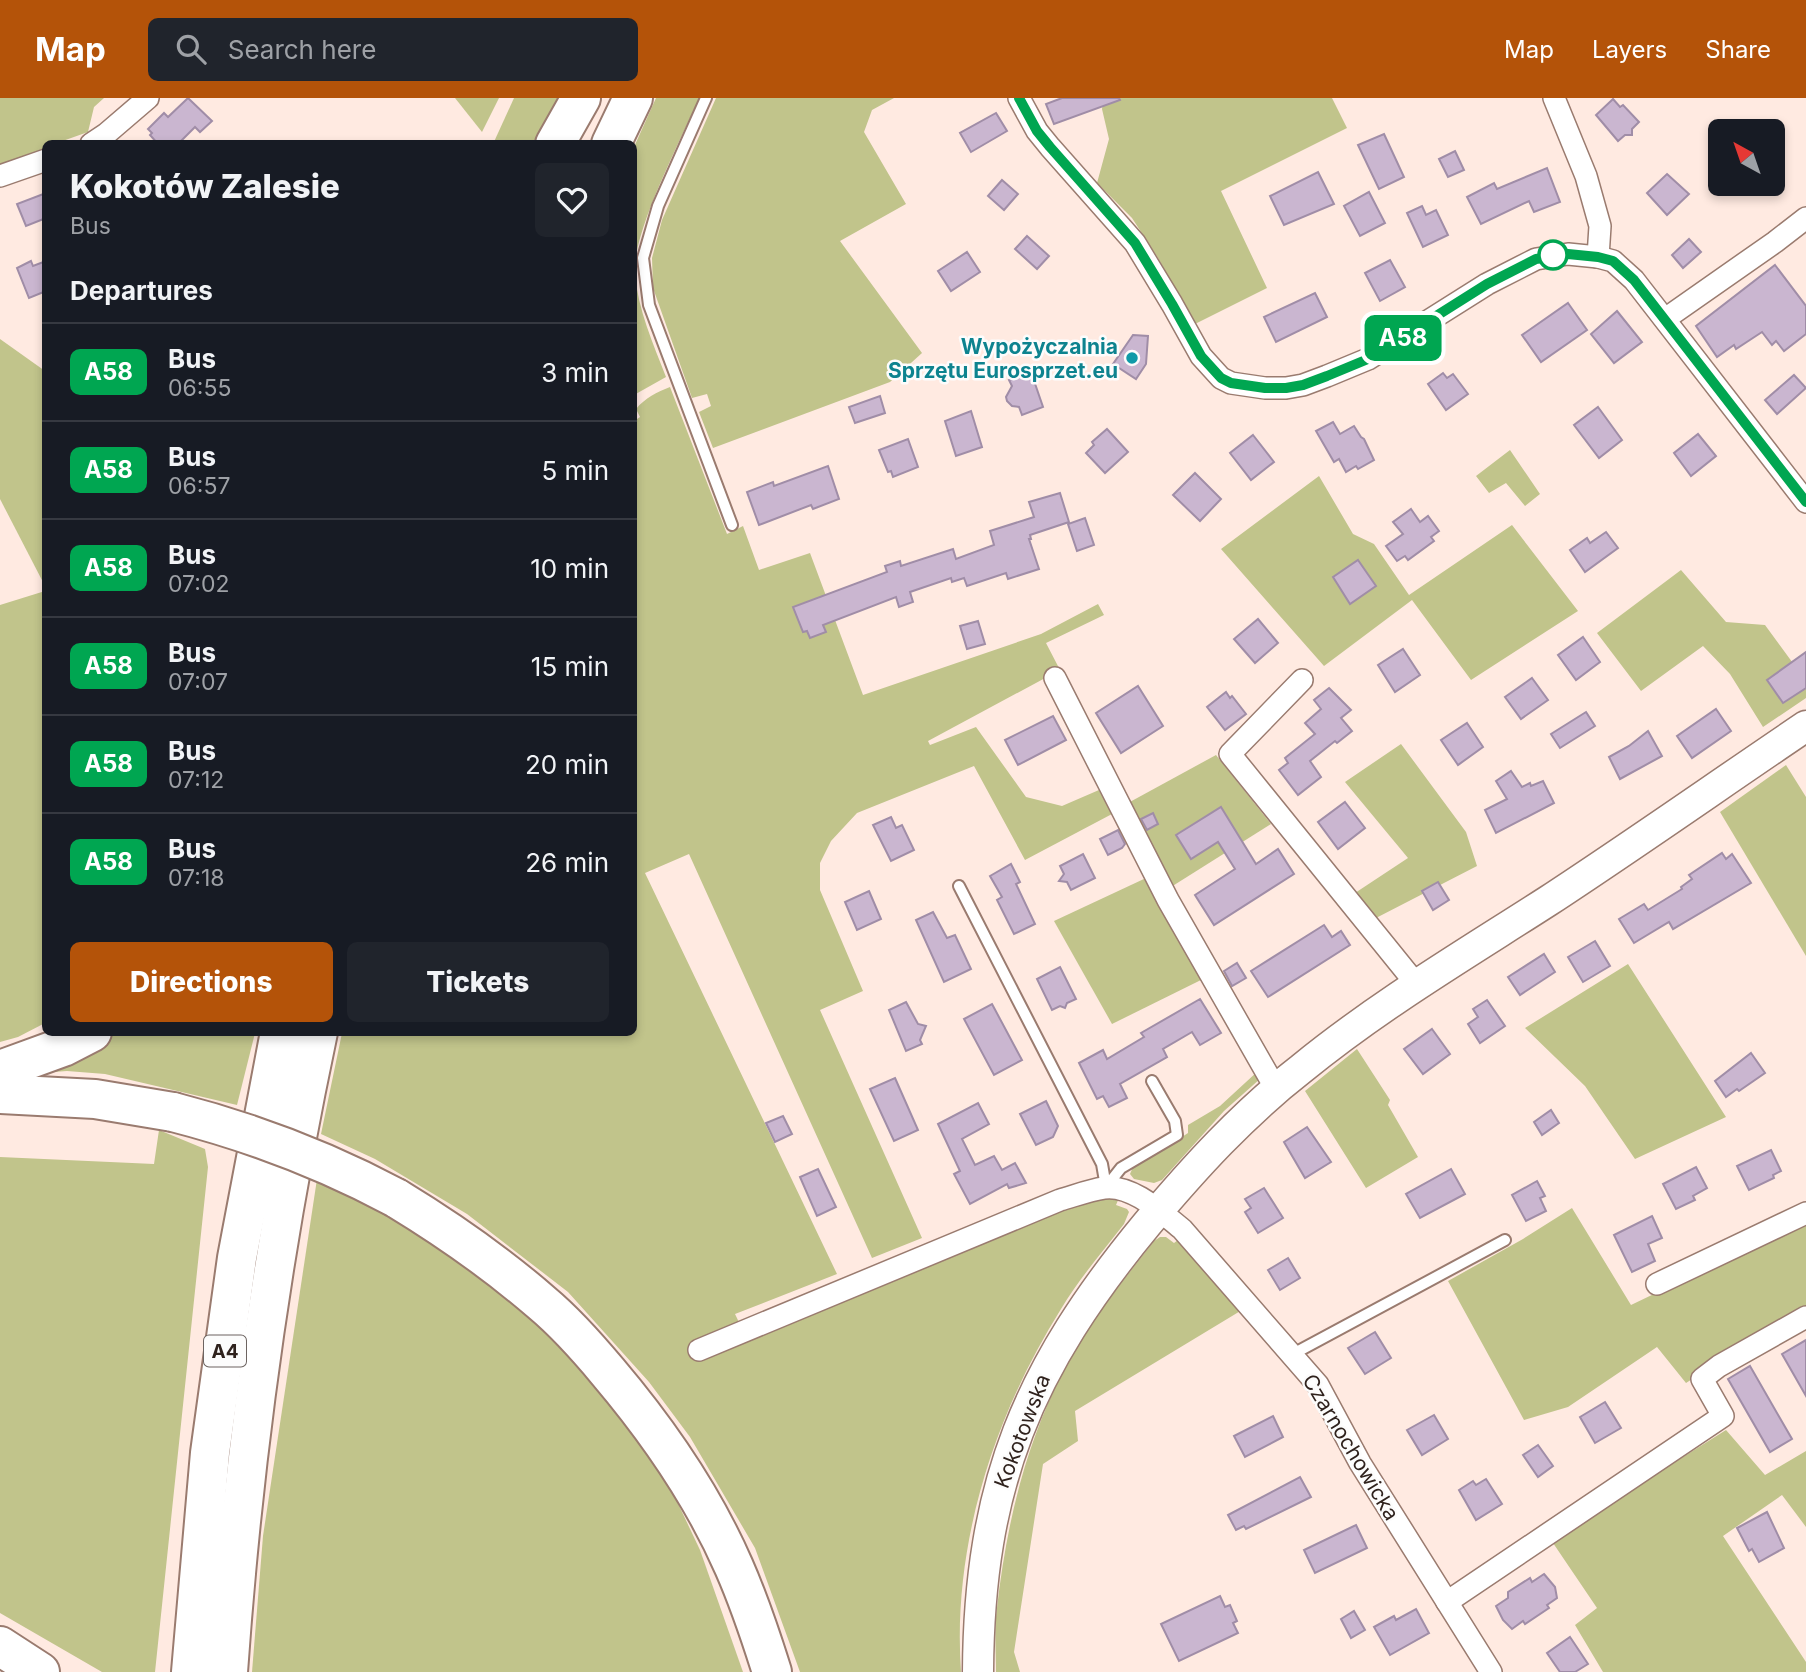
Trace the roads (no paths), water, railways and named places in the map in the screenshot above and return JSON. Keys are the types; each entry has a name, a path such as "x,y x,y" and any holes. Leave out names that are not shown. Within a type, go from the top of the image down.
{"highway":[{"path":"557,140 581,98"},
{"path":"573,140 592,98"},
{"path":"613,140 633,98"},
{"path":"0,1070 63,1047 84,1036"},
{"name":"A4","path":"191,1672 210,1452 237,1258 279,1036"},
{"name":"A4","path":"228,1672 242,1508 260,1358 279,1229 317,1036"},
{"path":"0,1094 95,1099 173,1112 216,1123 309,1155 351,1173 454,1233 545,1304 593,1354 628,1396 682,1470 734,1566 772,1672"},
{"path":"0,1646 40,1672"}],"street":[{"path":"96,140 148,98"},
{"path":"1019,98 1037,131 1135,243 1201,356 1221,378 1231,383 1265,388 1303,385 1368,359 1487,284 1536,259 1568,254 1598,257 1613,261 1625,270 1806,502"},
{"path":"1554,98 1586,176 1597,214 1600,226 1598,257"},
{"path":"0,176 42,161"},
{"path":"1665,319 1806,218"},
{"path":"1055,678 1168,900 1276,1089"},
{"path":"1302,680 1230,754 1417,985"},
{"name":"Kokotowska","path":"978,1672 979,1612 986,1548 1011,1447 1028,1404 1071,1325 1098,1285 1154,1216 1240,1121 1332,1045 1417,985 1578,881 1806,726"},
{"path":"699,1350 1060,1200 1106,1187"},
{"name":"Czarnochowicka","path":"1106,1187 1126,1191 1154,1216 1187,1235 1318,1385 1360,1463 1491,1672"},
{"path":"1657,1284 1806,1213"},
{"path":"1447,1602 1723,1416 1702,1379 1718,1366 1806,1317"}],"lane":[{"path":"706,98 658,206 643,258 649,305 732,525"},
{"path":"959,886 1102,1164 1106,1187"},
{"path":"1106,1187 1121,1168 1177,1135 1175,1121 1152,1081"},
{"path":"1293,1354 1505,1240"}],"place":[{"name":"Wypożyczalnia Sprzętu Eurosprzet.eu","path":"1132,358"}]}
